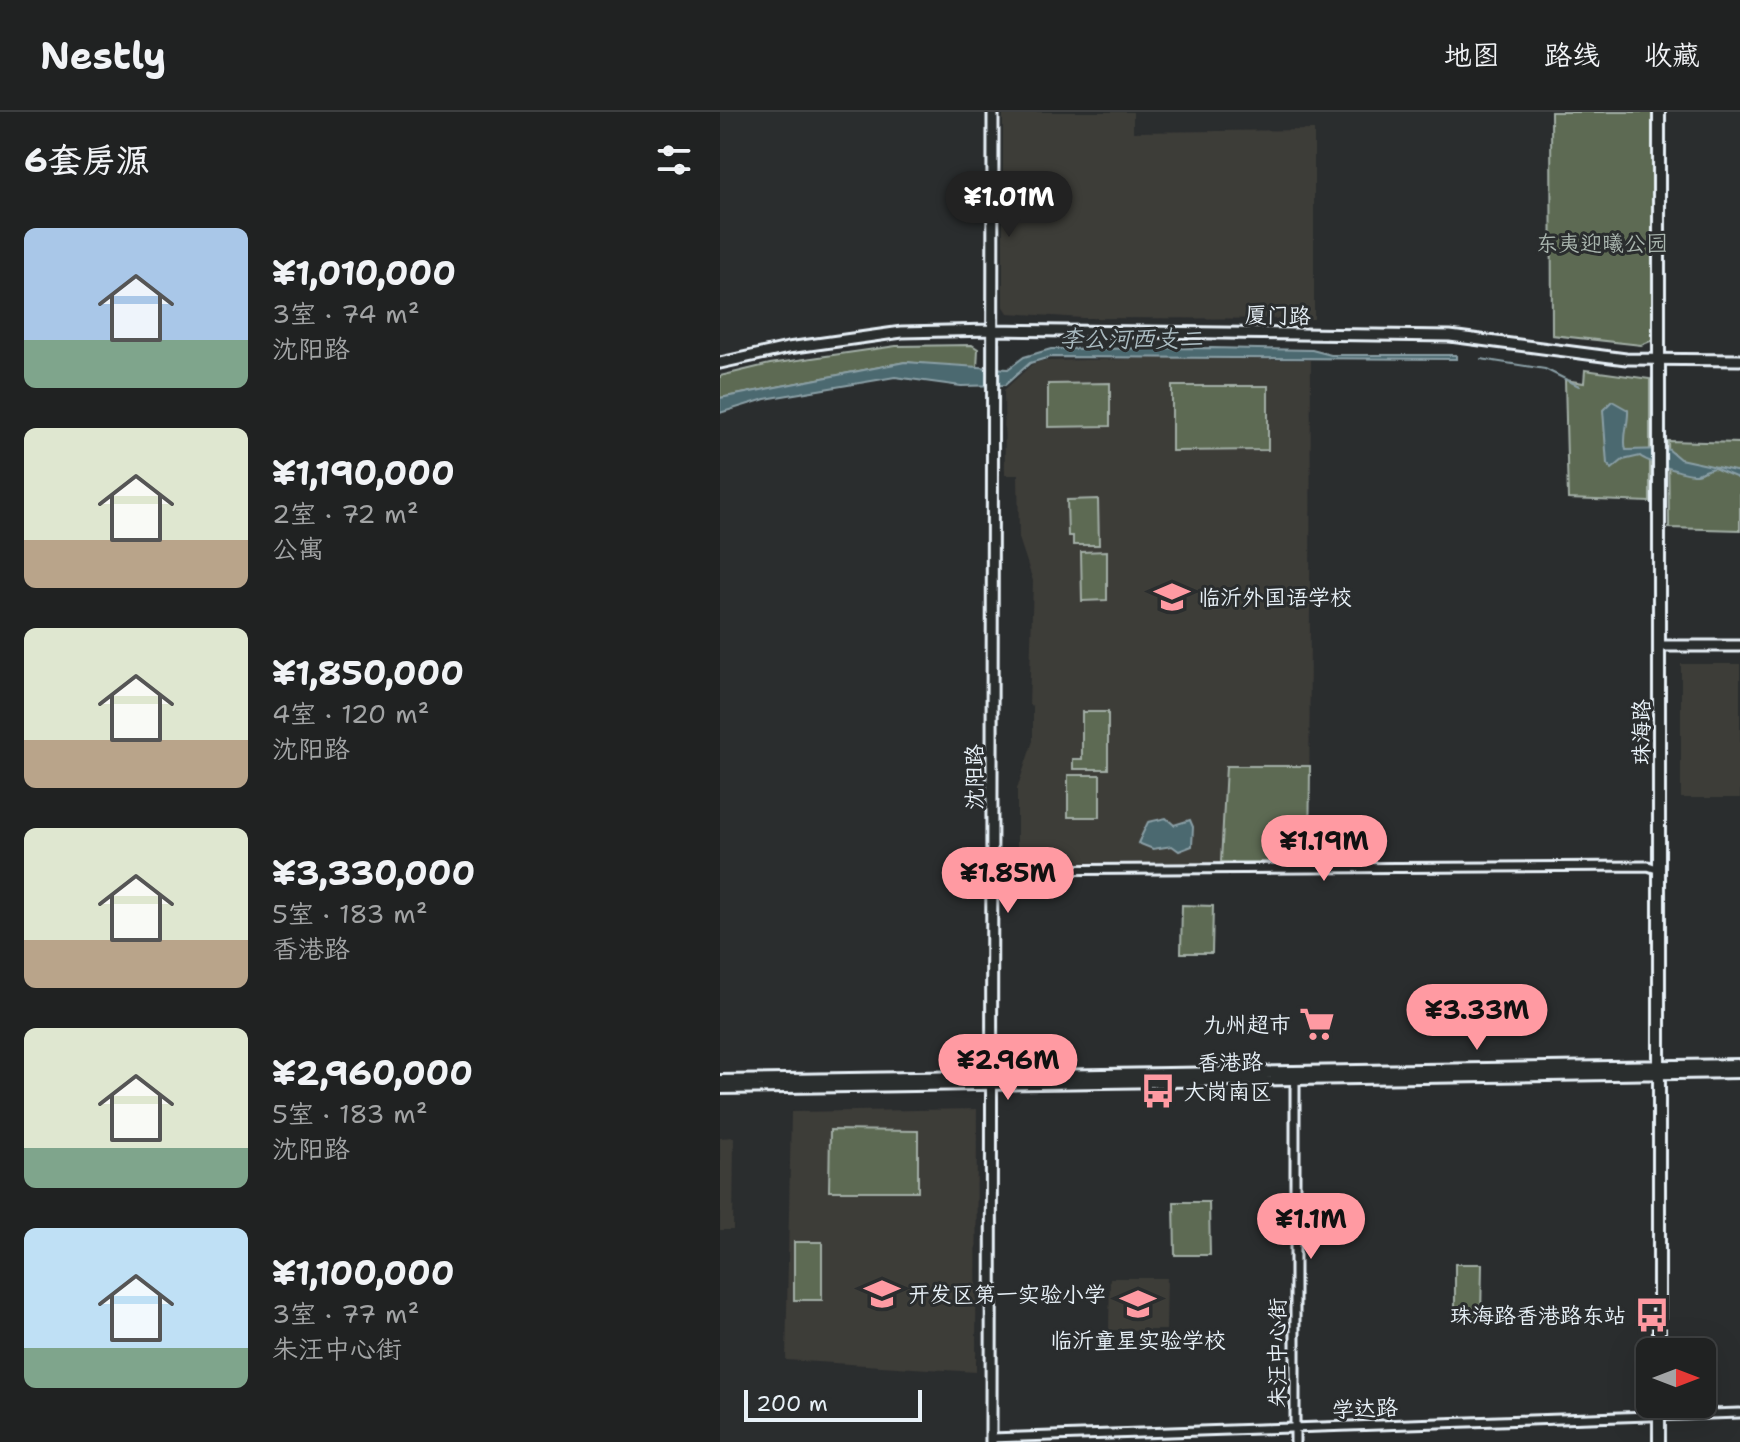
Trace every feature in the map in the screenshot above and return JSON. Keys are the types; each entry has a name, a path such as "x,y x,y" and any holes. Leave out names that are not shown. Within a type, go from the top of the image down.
{"main road":[{"name":"珠海路","path":"1659,112 1662,646 1659,1338"},
{"name":"香港路","path":"720,1088 1740,1065"},
{"name":"香港路","path":"1659,1069 1740,1072"},
{"name":"香港路","path":"720,1081 991,1081"},
{"path":"1659,1418 1659,1442"}],"street":[{"name":"沈阳路","path":"991,1440 993,112"},
{"name":"厦门路","path":"720,363 788,348 902,332 992,330 1450,336 1626,359 1740,360"},
{"path":"1662,646 1740,646"},
{"path":"992,870 1632,866 1660,870"},
{"name":"朱汪中心街","path":"1295,1077 1295,1442"},
{"name":"学达路","path":"991,1440 1636,1411"},
{"name":"学达路","path":"1716,1412 1740,1413"}],"shaded area":[{"path":"1003,112 1133,112 1133,132 1314,130 1314,319 1082,318 1008,313 1003,305"},
{"name":"临沂外国语学校","path":"1172,358 1311,360 1309,862 1017,863 1017,789 1033,741 1033,706 1029,705 1033,581 1019,538 1018,475 1005,475 1004,390 1031,365 1041,361"},
{"path":"1681,664 1740,664 1740,798 1681,798"},
{"name":"开发区第一实验小学","path":"977,1109 976,1372 786,1360 791,1112"},
{"path":"734,1137 733,1230 720,1230 720,1138"},
{"name":"临沂童星实验学校","path":"1110,1278 1167,1278 1166,1330 1109,1330"}],"green space":[{"name":"东夷迎曦公园","path":"1551,112 1653,112 1653,340 1641,345 1552,335"},
{"path":"972,345 978,349 977,369 905,362 720,398 720,376 770,364 896,346"},
{"path":"1585,370 1650,379 1650,502 1568,499 1565,380 1584,383"},
{"path":"1110,383 1110,426 1048,427 1048,384"},
{"path":"1172,386 1268,386 1268,450 1172,451"},
{"path":"1668,441 1740,443 1740,530 1669,528"},
{"path":"1098,499 1099,545 1073,545 1073,536 1068,536 1067,500"},
{"path":"1107,551 1107,600 1082,601 1081,552"},
{"path":"1082,712 1108,712 1108,769 1073,769 1073,759 1082,759"},
{"path":"1226,766 1310,766 1309,862 1221,862"},
{"path":"1068,775 1100,775 1100,817 1068,817"},
{"path":"1182,905 1213,906 1212,953 1181,953"},
{"path":"830,1130 918,1131 918,1191 829,1191"},
{"path":"1174,1202 1209,1202 1210,1255 1175,1255"},
{"path":"794,1242 822,1242 822,1300 794,1300"},
{"path":"1455,1264 1482,1264 1481,1319 1455,1319"}],"water":[{"path":"1051,349 1312,350 1331,355 1456,355 1456,359 1050,357 1030,363 1005,385 961,386 895,377 765,399 720,413 720,398 905,362 1008,369 1024,357"},
{"path":"1612,401 1628,410 1626,450 1668,449 1680,459 1740,472 1740,479 1714,468 1696,474 1684,472 1640,456 1623,460 1612,469 1607,464 1603,410"},
{"path":"1166,818 1174,825 1190,820 1193,827 1192,846 1179,851 1172,846 1153,849 1138,843 1148,822"}],"waterway":[{"name":"李公河西支二","path":"1481,359 1545,369 1579,386"}],"place":[{"name":"临沂外国语学校","path":"1172,597"},
{"name":"九州超市","path":"1317,1024"},
{"name":"大岗南区","path":"1158,1091"},
{"name":"开发区第一实验小学","path":"882,1294"},
{"name":"临沂童星实验学校","path":"1138,1304"},
{"name":"珠海路香港路东站","path":"1652,1315"}]}
